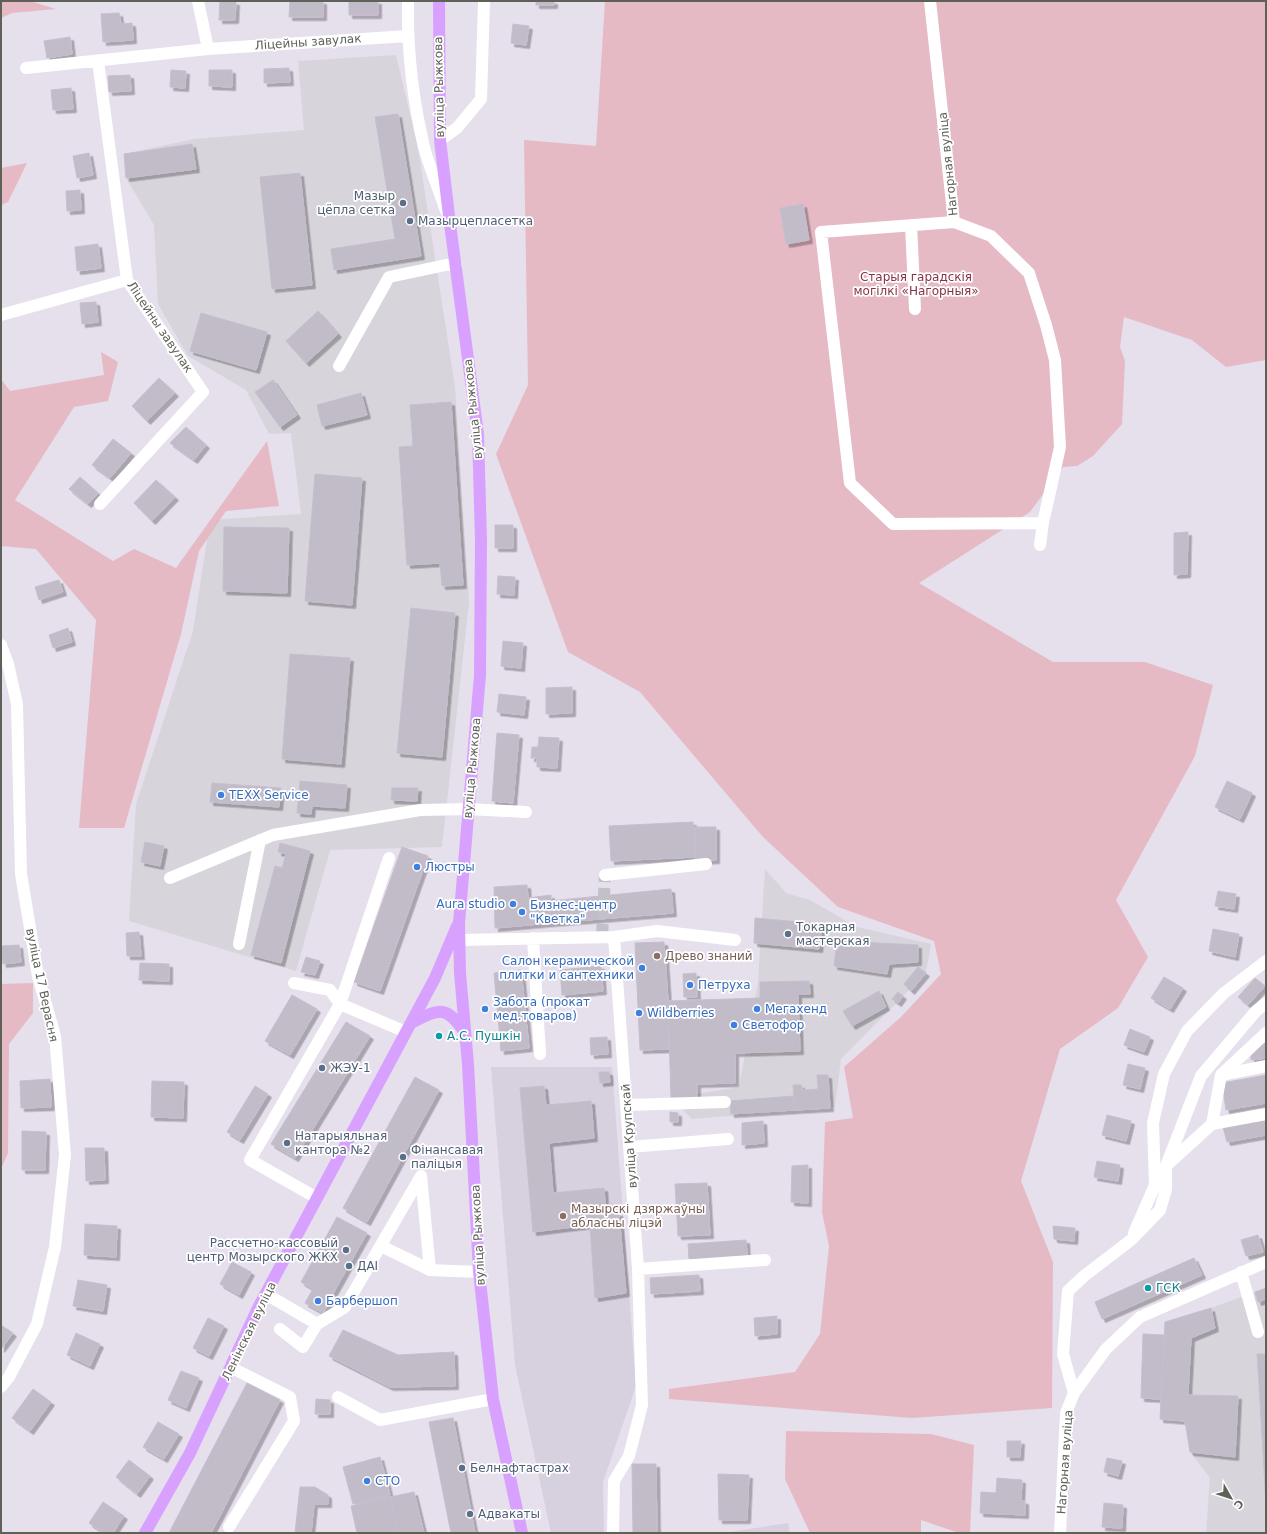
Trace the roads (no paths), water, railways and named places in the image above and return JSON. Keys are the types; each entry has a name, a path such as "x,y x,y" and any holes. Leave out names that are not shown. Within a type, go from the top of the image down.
{"main road":[{"name":"вуліца Рыжкова","path":"439,1 440,140 478,434 481,533 480,675 459,923 460,973 466,1035 479,1272 493,1399 522,1533"},
{"name":"Ленінская вуліца","path":"145,1533 190,1453 266,1294 435,978 459,923"},
{"path":"408,1027 435,1011 448,1014 456,1020 466,1035"}],"street":[{"path":"198,1 208,49"},
{"path":"408,1 408,36 417,108 425,148 450,224"},
{"path":"440,140 457,128 481,99 484,1"},
{"name":"Нагорная вуліца","path":"930,1 954,222 991,236 1029,273 1046,325 1055,360 1060,447 1043,523 1040,545"},
{"name":"Ліцейны завулак","path":"26,68 208,49 408,36"},
{"name":"Ліцейны завулак","path":"98,61 127,280 203,392 100,504"},
{"path":"954,222 821,232 850,483 893,524 1043,523"},
{"path":"911,226 915,309"},
{"path":"339,366 389,278 446,265 456,265"},
{"path":"1,315 127,280"},
{"name":"вуліца 17 Верасня","path":"1,645 8,664 17,704 21,874 38,976 55,1036 65,1155 55,1247 37,1324 9,1377 1,1387"},
{"path":"170,878 273,834 420,810 526,812"},
{"path":"239,944 260,840"},
{"path":"317,1198 250,1160 340,1004 389,858"},
{"path":"605,875 706,864"},
{"path":"459,940 614,937 657,931 735,940"},
{"name":"вуліца Крупскай","path":"613,1533 614,1481 629,1456 642,1405 638,1269 614,937"},
{"path":"533,938 540,1054"},
{"path":"1132,1240 1155,1185 1152,1123 1164,1074 1187,1032 1224,993 1266,961"},
{"path":"294,982 330,990 340,1004 408,1027"},
{"name":"Нагорная вуліца","path":"1074,1393 1063,1354 1068,1291 1084,1276 1132,1240 1160,1210 1166,1189 1166,1166 1201,1076 1256,1011 1266,1003"},
{"path":"1212,1124 1222,1075 1266,1033"},
{"path":"1222,1075 1266,1066"},
{"path":"627,1105 725,1102"},
{"path":"1166,1166 1212,1124 1266,1114"},
{"path":"630,1147 728,1139"},
{"path":"280,1329 302,1347 318,1324 345,1307 420,1176 430,1270"},
{"path":"381,1246 430,1270 479,1272"},
{"path":"638,1269 765,1260"},
{"name":"Нагорная вуліца","path":"1060,1533 1066,1413 1074,1393 1106,1350 1140,1318 1240,1272 1266,1262"},
{"path":"1240,1272 1258,1332"},
{"path":"266,1294 318,1324"},
{"path":"229,1526 294,1421 290,1397 230,1367"},
{"path":"338,1397 380,1420 493,1399"}],"tunnel":[{"path":"602,936 605,875"}],"place":[{"name":"Мазыр цёпла сетка","path":"403,203"},
{"name":"Мазырцепласетка","path":"410,221"},
{"name":"TEXX Service","path":"221,795"},
{"name":"Люстры","path":"417,867"},
{"name":"Aura studio","path":"513,904"},
{"name":"Бизнес-центр \"Кветка\"","path":"522,912"},
{"name":"Токарная мастерская","path":"788,934"},
{"name":"Древо знаний","path":"657,956"},
{"name":"Салон керамической плитки и сантехники","path":"642,968"},
{"name":"Петруха","path":"690,985"},
{"name":"Забота (прокат мед.товаров)","path":"485,1009"},
{"name":"Мегахенд","path":"757,1009"},
{"name":"Wildberries","path":"639,1013"},
{"name":"Светофор","path":"734,1025"},
{"name":"А.С. Пушкін","path":"439,1036"},
{"name":"ЖЭУ-1","path":"322,1068"},
{"name":"Натарыяльная кантора №2","path":"287,1143"},
{"name":"Фінансавая паліцыя","path":"403,1157"},
{"name":"Мазырскі дзяржаўны абласны ліцэй","path":"563,1216"},
{"name":"Рассчетно-кассовый центр Мозырского ЖКХ","path":"346,1250"},
{"name":"ДАІ","path":"349,1266"},
{"name":"ГСК","path":"1148,1288"},
{"name":"Барбершоп","path":"318,1301"},
{"name":"Белнафтастрах","path":"462,1468"},
{"name":"СТО","path":"367,1481"},
{"name":"Адвакаты","path":"470,1514"}],"park label":[{"name":"Старыя гарадскія могілкі «Нагорныя»","path":"916,284"}]}
